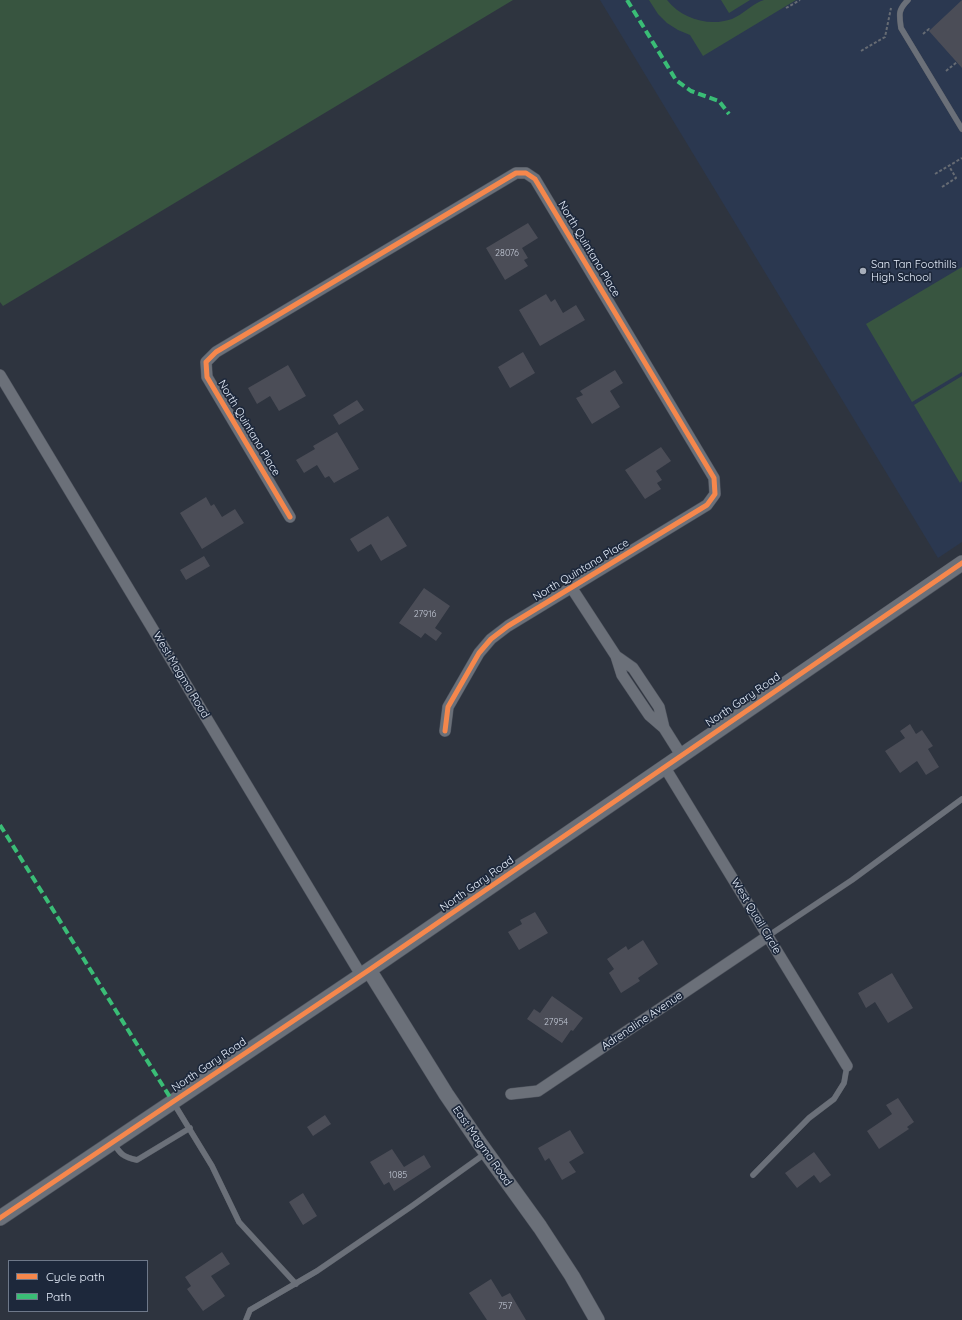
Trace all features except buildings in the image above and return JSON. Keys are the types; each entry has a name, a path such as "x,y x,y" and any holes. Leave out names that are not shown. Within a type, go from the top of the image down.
{"street":[{"name":"North Quintana Place","path":"290,516 207,377 206,362 216,352 516,173 526,173 535,178 714,478 715,494 708,505 571,587 508,626 491,639 479,653 448,707 445,731"},
{"name":"West Magma Road","path":"0,375 365,972"},
{"name":"North Gary Road","path":"0,1218 365,972 962,563"},
{"path":"571,587 616,656 622,675 649,715 664,728 681,755"},
{"name":"West Quail Circle","path":"664,766 847,1066"},
{"name":"Adrenaline Avenue","path":"511,1094 538,1092 768,936"},
{"name":"East Magma Road","path":"365,972 486,1153 540,1227 572,1276 598,1320"}],"lane":[{"path":"908,0 902,6 899,14 902,28 962,129"},
{"path":"768,936 852,880 962,799"},
{"path":"753,1175 809,1118 834,1099 844,1084 847,1066"},
{"path":"173,1102 190,1128 223,1186 239,1222 296,1284"},
{"path":"112,1142 120,1153 128,1158 137,1160 190,1128"},
{"path":"246,1320 250,1310 296,1284 366,1239 486,1153"}],"path":[{"path":"786,8 800,0"},
{"path":"861,51 885,37 892,6"},
{"path":"924,34 929,28 930,30"},
{"path":"946,71 957,62"},
{"path":"935,174 962,158"},
{"path":"942,187 956,178 949,166"}],"shaded area":[{"name":"San Tan Foothills High School","path":"600,0 962,0 962,542 938,558"}],"green space":[{"path":"0,0 513,0 3,306 0,302"},
{"path":"649,0 667,0 680,12 696,20 714,22 732,19 760,1 796,0 703,56 690,35 667,23 658,14"},
{"path":"721,0 750,0 729,13"},
{"path":"962,267 962,372 912,402 866,324"},
{"path":"962,376 962,481 960,483 914,405"}],"marked path":[{"path":"627,0 676,80 691,91 719,101 729,114"},
{"path":"0,825 173,1102"}],"cycle path":[{"path":"290,517 207,377 206,362 216,352 516,173 526,173 535,179 714,478 715,494 707,505 508,626 491,639 479,653 448,707 445,731"},
{"path":"0,1218 369,970 962,563"}],"place":[{"name":"San Tan Foothills High School","path":"863,271"}]}
